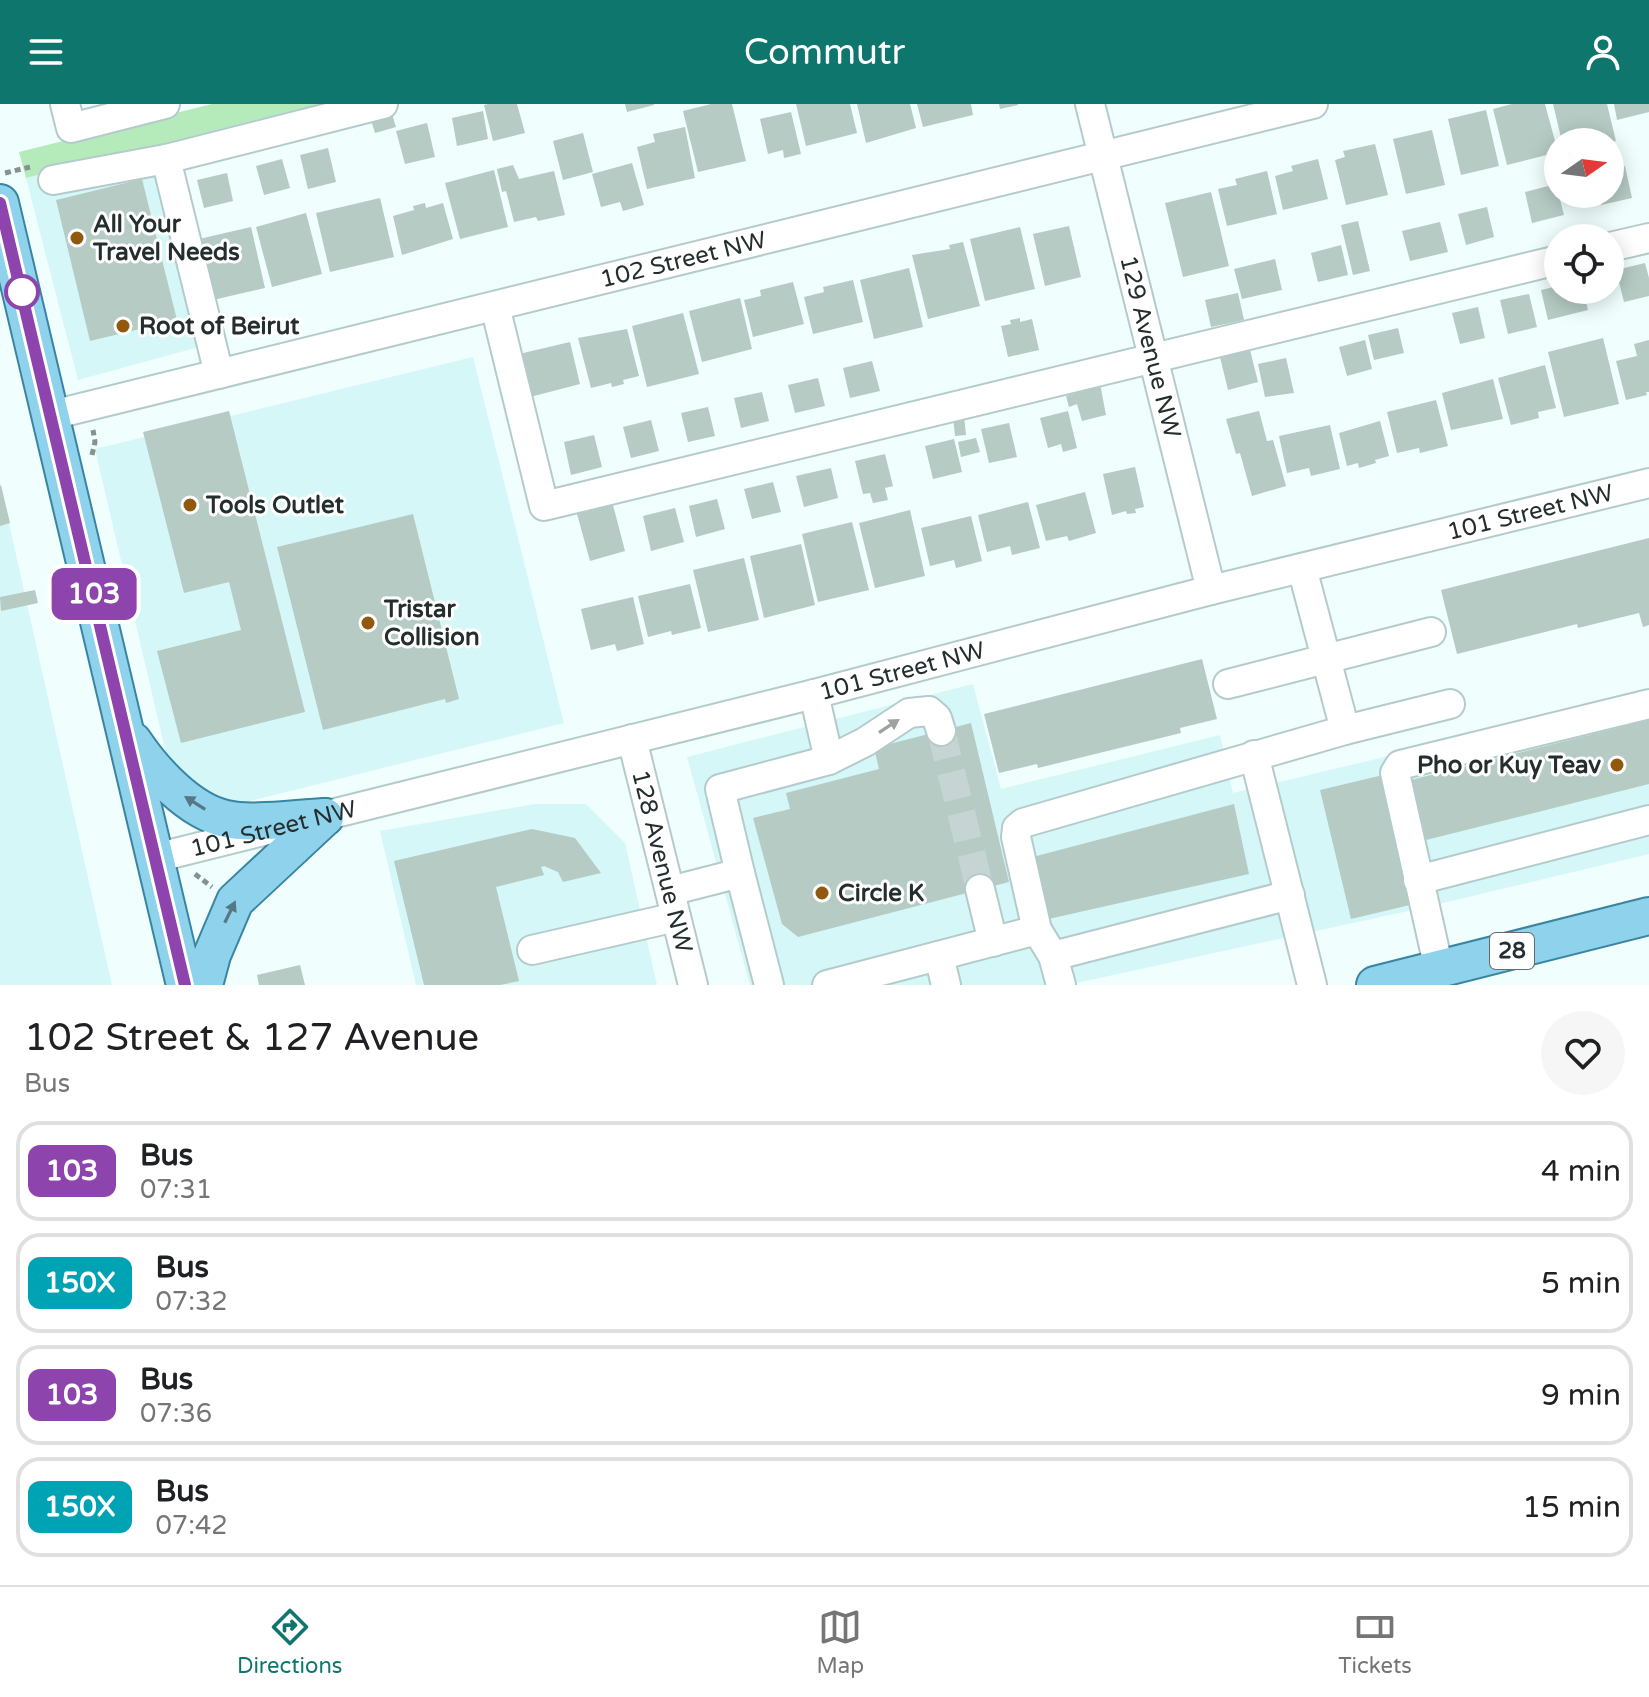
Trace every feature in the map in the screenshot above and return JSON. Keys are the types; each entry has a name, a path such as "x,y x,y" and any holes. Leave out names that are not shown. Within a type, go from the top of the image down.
{"main road":[{"path":"0,203 185,985"},
{"path":"126,730 151,768 166,782 195,804 224,819 325,817"},
{"path":"204,985 212,955 235,901 325,817"},
{"name":"28","path":"1375,985 1649,916"}],"street":[{"path":"65,104 71,128 165,104"},
{"path":"53,180 166,159 383,104"},
{"name":"129 Avenue NW","path":"1090,104 1211,590"},
{"name":"102 Street NW","path":"52,415 1313,104"},
{"path":"166,159 219,374"},
{"path":"1624,244 1649,238"},
{"path":"495,306 544,506 1544,263"},
{"name":"101 Street NW","path":"155,858 814,694 1211,590 1649,483"},
{"path":"1302,568 1345,730"},
{"path":"1228,684 1431,632"},
{"path":"814,694 829,760"},
{"path":"1061,985 1053,956 1037,930 1016,837 1017,828 1023,823 1254,755 1450,704"},
{"path":"1439,969 1395,773 1400,765 1649,704"},
{"path":"769,985 720,789 829,760 865,742 909,713 929,711 937,718 941,731"},
{"name":"128 Avenue NW","path":"632,739 693,985"},
{"path":"1254,755 1312,985"},
{"path":"1418,880 1649,820"},
{"path":"532,950 673,904 740,873"},
{"path":"980,889 993,942"},
{"path":"1053,956 1290,895"},
{"path":"843,983 886,978 939,956 1037,930"},
{"path":"939,956 946,985"}],"path":[{"path":"92,456 95,442"}],"shaded area":[{"path":"178,140 221,341 78,380 26,178"},
{"path":"473,357 564,723 181,818 95,449"},
{"path":"0,483 112,985 0,985"},
{"path":"973,684 1001,789 1220,735 1233,793 1649,694 1649,854 1422,908 1067,985 750,985 687,757"},
{"path":"535,804 586,804 625,843 657,985 416,985 380,831"}],"green space":[{"path":"212,104 320,104 26,178 19,152"}],"building":[{"path":"517,104 525,133 493,141 484,105"},
{"path":"625,104 654,104 654,105 627,112"},
{"path":"711,104 732,104 746,161 698,172 683,111"},
{"path":"796,104 850,104 857,133 806,146"},
{"path":"857,104 910,104 916,128 866,143"},
{"path":"917,104 971,104 973,115 923,127"},
{"path":"999,104 1018,104 1018,105 1000,109"},
{"path":"1512,104 1545,104 1552,128 1544,128 1544,156 1507,165 1493,109"},
{"path":"1553,104 1607,104 1613,128 1559,128"},
{"path":"1614,104 1649,104 1649,112 1617,120"},
{"path":"1486,110 1499,166 1461,175 1448,119"},
{"path":"483,111 488,139 457,146 452,118"},
{"path":"791,112 801,154 784,158 783,150 768,154 760,119"},
{"path":"392,114 396,127 375,133 371,120"},
{"path":"427,123 435,157 405,164 396,131"},
{"path":"685,127 695,178 647,189 637,147 655,142 653,134"},
{"path":"1432,130 1445,185 1406,194 1393,139"},
{"path":"583,133 593,172 563,180 553,141"},
{"path":"1375,144 1388,195 1346,205 1335,160 1345,157 1343,151"},
{"path":"328,148 336,182 308,189 300,155"},
{"path":"282,159 290,188 264,195 256,166"},
{"path":"1318,159 1328,199 1283,210 1275,176 1293,171 1291,166"},
{"path":"632,163 644,205 623,211 620,202 601,207 592,174"},
{"path":"513,165 519,179 554,171 565,215 514,222 497,169"},
{"path":"1624,166 1632,198 1624,200"},
{"path":"494,170 508,227 460,239 445,183"},
{"path":"1267,171 1277,214 1227,226 1218,189 1237,185 1235,179"},
{"path":"227,173 233,201 204,208 197,180"},
{"path":"142,179 177,320 90,341 56,200"},
{"path":"1544,187 1544,208 1562,208 1564,215 1532,223 1525,192"},
{"path":"1211,192 1229,266 1183,277 1165,203"},
{"path":"380,198 394,257 330,272 316,213"},
{"path":"425,203 426,208 443,203 453,239 402,255 393,216"},
{"path":"1487,207 1494,237 1466,245 1458,214"},
{"path":"306,213 322,274 272,287 256,227"},
{"path":"1358,221 1370,271 1353,275 1341,225"},
{"path":"1440,222 1448,252 1410,261 1402,231"},
{"path":"1069,226 1081,277 1045,286 1033,234"},
{"path":"251,227 265,288 213,300 199,239"},
{"path":"1020,227 1035,289 985,301 970,239"},
{"path":"963,242 980,306 928,319 912,255 950,249 949,245"},
{"path":"1341,245 1348,275 1318,282 1311,253"},
{"path":"1275,259 1282,290 1242,299 1234,269"},
{"path":"1645,263 1649,296 1624,302 1624,268"},
{"path":"909,268 923,327 874,339 860,280"},
{"path":"853,280 863,322 813,334 804,297 824,292 823,287"},
{"path":"793,282 804,324 753,337 744,300 761,296 760,290"},
{"path":"1238,293 1244,320 1211,327 1205,300"},
{"path":"1529,294 1537,327 1508,334 1500,300"},
{"path":"740,298 752,349 702,362 689,311"},
{"path":"1544,304 1586,304 1588,310 1548,320"},
{"path":"1478,307 1485,338 1460,344 1452,313"},
{"path":"683,313 699,374 647,387 632,326"},
{"path":"1020,318 1020,322 1032,319 1039,350 1008,357 1001,326"},
{"path":"1398,328 1404,353 1374,360 1368,335"},
{"path":"627,329 639,376 612,387 611,383 591,388 578,338"},
{"path":"1603,338 1619,404 1564,417 1548,352"},
{"path":"1365,340 1372,369 1347,376 1339,347"},
{"path":"1649,340 1649,392 1626,400 1616,361 1637,356 1634,344"},
{"path":"570,342 580,384 530,397 519,354"},
{"path":"1249,346 1258,382 1228,390 1219,353"},
{"path":"1286,358 1294,393 1265,397 1258,364"},
{"path":"872,361 880,391 850,398 843,368"},
{"path":"1545,365 1556,408 1538,412 1539,418 1511,425 1498,378"},
{"path":"818,378 825,406 795,413 788,385"},
{"path":"1493,379 1503,419 1451,430 1442,393"},
{"path":"1100,384 1106,415 1082,421 1077,404 1069,407 1066,396"},
{"path":"762,392 769,421 741,428 734,398"},
{"path":"1436,400 1448,446 1420,453 1419,448 1397,453 1387,412"},
{"path":"708,407 715,436 688,442 681,413"},
{"path":"229,411 305,712 181,743 157,651 241,630 229,582 184,593 143,432"},
{"path":"1068,411 1077,448 1063,452 1061,444 1048,448 1040,418"},
{"path":"1259,411 1267,441 1273,440 1286,486 1252,496 1226,419"},
{"path":"964,416 966,435 955,436 953,417"},
{"path":"651,420 659,451 631,458 623,427"},
{"path":"1380,421 1389,456 1359,468 1358,463 1347,466 1339,433"},
{"path":"1009,423 1017,457 989,463 981,429"},
{"path":"1330,425 1340,469 1311,476 1309,468 1287,473 1279,436"},
{"path":"594,435 602,467 571,475 564,442"},
{"path":"976,438 980,452 961,457 958,442"},
{"path":"954,439 962,472 933,479 925,446"},
{"path":"885,454 893,486 885,488 888,500 873,503 870,493 863,494 855,461"},
{"path":"1135,467 1144,507 1135,509 1136,513 1127,514 1126,511 1112,515 1103,474"},
{"path":"831,468 838,498 804,507 796,476"},
{"path":"773,482 781,512 752,519 744,489"},
{"path":"0,486 10,523 0,526"},
{"path":"1085,492 1096,533 1069,541 1067,536 1046,541 1036,505"},
{"path":"717,499 725,529 696,537 689,506"},
{"path":"1028,502 1040,548 1012,555 1010,546 987,552 978,515"},
{"path":"613,505 625,551 590,561 577,514"},
{"path":"675,508 684,542 651,551 643,516"},
{"path":"910,510 925,576 875,588 859,523"},
{"name":"Tristar Collision","path":"413,514 459,699 446,703 445,699 323,730 277,547"},
{"path":"971,516 982,561 956,568 954,560 930,566 921,528"},
{"path":"852,522 869,590 818,602 802,534"},
{"path":"1649,538 1649,625 1643,627 1639,613 1578,628 1577,624 1457,654 1441,590"},
{"path":"801,544 815,605 764,618 750,556"},
{"path":"744,558 759,620 708,632 693,570"},
{"path":"690,584 701,628 648,637 638,596"},
{"path":"35,590 38,603 1,611 0,597"},
{"path":"633,597 644,644 617,651 615,644 591,650 581,609"},
{"path":"1202,659 1217,719 1180,728 1181,733 1038,768 1037,764 999,773 984,714"},
{"path":"1649,720 1649,784 1422,841 1407,781"},
{"path":"971,723 1009,882 798,937 782,924 753,818 790,809 786,793 879,769 874,748"},
{"path":"1383,775 1414,904 1351,919 1320,790"},
{"path":"1234,804 1249,874 1044,920 1029,858"},
{"path":"532,829 575,838 601,873 563,882 558,872 544,866 541,867 544,875 496,887 519,981 500,985 424,985 394,861"},
{"path":"300,965 305,985 259,985 257,975"}],"tunnel":[{"path":"941,731 980,889"}],"bus line":[{"name":"103","path":"0,203 185,985"}],"place":[{"name":"All Your Travel Needs","path":"77,238"},
{"name":"Root of Beirut","path":"123,326"},
{"name":"Tools Outlet","path":"190,505"},
{"name":"Tristar Collision","path":"368,623"},
{"name":"Pho or Kuy Teav","path":"1617,765"},
{"name":"Circle K","path":"822,893"}]}
